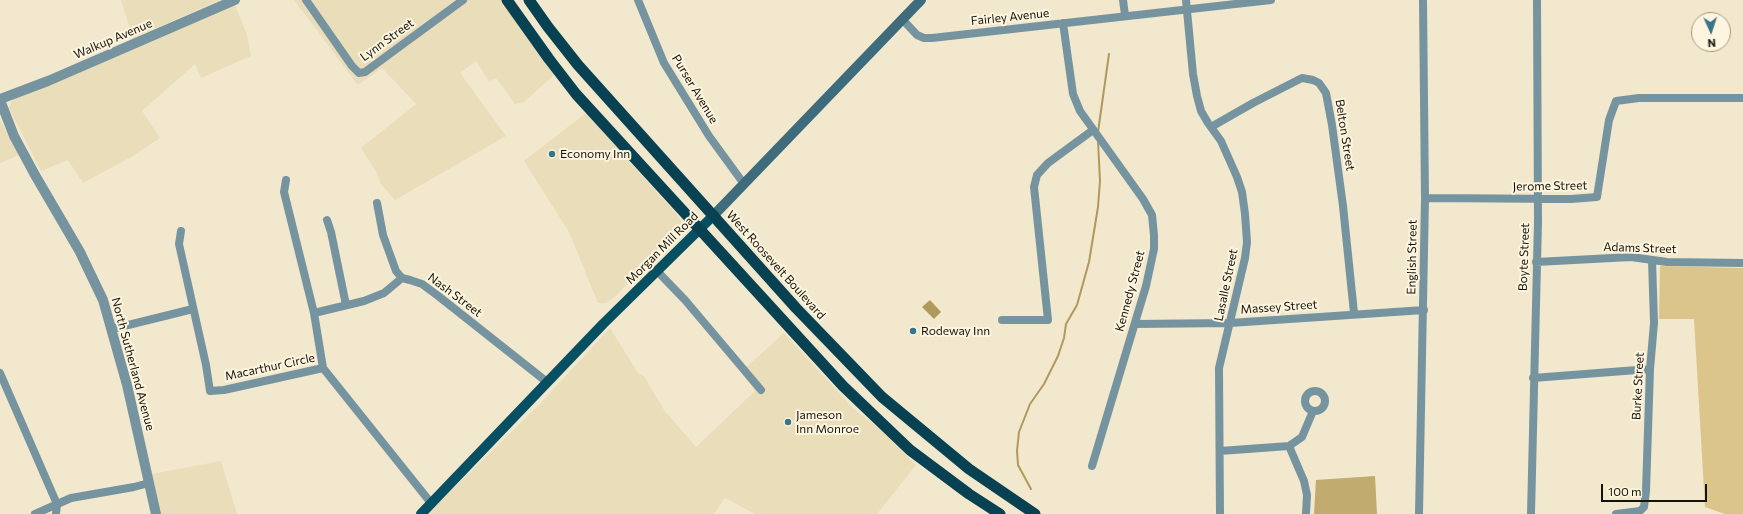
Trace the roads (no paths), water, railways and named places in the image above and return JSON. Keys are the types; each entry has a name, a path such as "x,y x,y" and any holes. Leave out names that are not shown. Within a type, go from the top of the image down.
{"highway":[{"path":"507,0 549,60 576,94 843,386 910,450 969,494 1000,514"},
{"name":"West Roosevelt Boulevard","path":"529,0 578,65 796,308 882,397 968,469 1035,514"}],"main road":[{"name":"Morgan Mill Road","path":"421,514 492,442 603,324 658,272 714,215 921,0"}],"street":[{"name":"Walkup Avenue","path":"0,99 48,81 235,0"},
{"name":"Lynn Street","path":"306,0 352,66 359,73 364,72 463,0"},
{"name":"Purser Avenue","path":"638,0 664,63 709,136 744,184"},
{"path":"1123,0 1125,15"},
{"name":"Lasalle Street","path":"1186,0 1193,74 1197,96 1201,111 1221,141 1237,177 1242,192 1247,242 1245,258 1219,368 1220,514"},
{"name":"Fairley Avenue","path":"903,20 912,31 924,38 1271,0"},
{"name":"English Street","path":"1419,514 1425,198 1423,0"},
{"name":"Boyte Street","path":"1531,514 1538,199 1537,0"},
{"name":"Kennedy Street","path":"1063,23 1073,94 1080,111 1126,174 1152,215 1154,235 1154,249 1146,286 1092,466"},
{"name":"Belton Street","path":"1211,127 1253,103 1302,78 1319,83 1326,93 1332,125 1343,206 1354,313"},
{"name":"Jerome Street","path":"1425,198 1538,199 1597,197 1609,120 1616,101 1639,98 1743,98"},
{"name":"North Sutherland Avenue","path":"0,99 14,136 96,283 103,300 127,385 156,514"},
{"path":"1002,320 1048,320 1035,208 1034,187 1036,177 1048,163 1093,130"},
{"name":"Macarthur Circle","path":"182,231 179,244 210,392 323,368 314,313 284,192 286,180"},
{"path":"314,313 364,301 384,293 402,278 396,271 383,235 377,203"},
{"path":"327,220 332,232 346,305"},
{"name":"Adams Street","path":"1536,262 1606,258 1667,262 1743,263"},
{"name":"Burke Street","path":"1616,514 1640,511 1644,506 1646,491 1650,369 1654,323 1652,260"},
{"path":"658,272 685,300 761,390"},
{"name":"Nash Street","path":"402,278 422,284 547,382"},
{"path":"112,330 193,309"},
{"name":"Massey Street","path":"1135,324 1230,323 1354,313 1424,310"},
{"path":"323,368 431,503"},
{"path":"1533,378 1650,369"},
{"path":"0,373 57,504 56,514"},
{"path":"1220,451 1289,446 1302,438 1314,411"},
{"path":"1289,446 1304,481 1307,495 1306,514"},
{"path":"35,514 71,498 149,483"}],"waterway":[{"path":"1098,132 1109,54"},
{"path":"1031,489 1018,465 1017,451 1019,432 1030,404 1044,384 1058,356 1064,338 1066,324 1077,305 1089,262 1098,207 1100,181 1098,141"}],"place":[{"name":"Economy Inn","path":"552,154"},
{"name":"Rodeway Inn","path":"913,331"},
{"name":"Jameson Inn Monroe","path":"788,422"}]}
